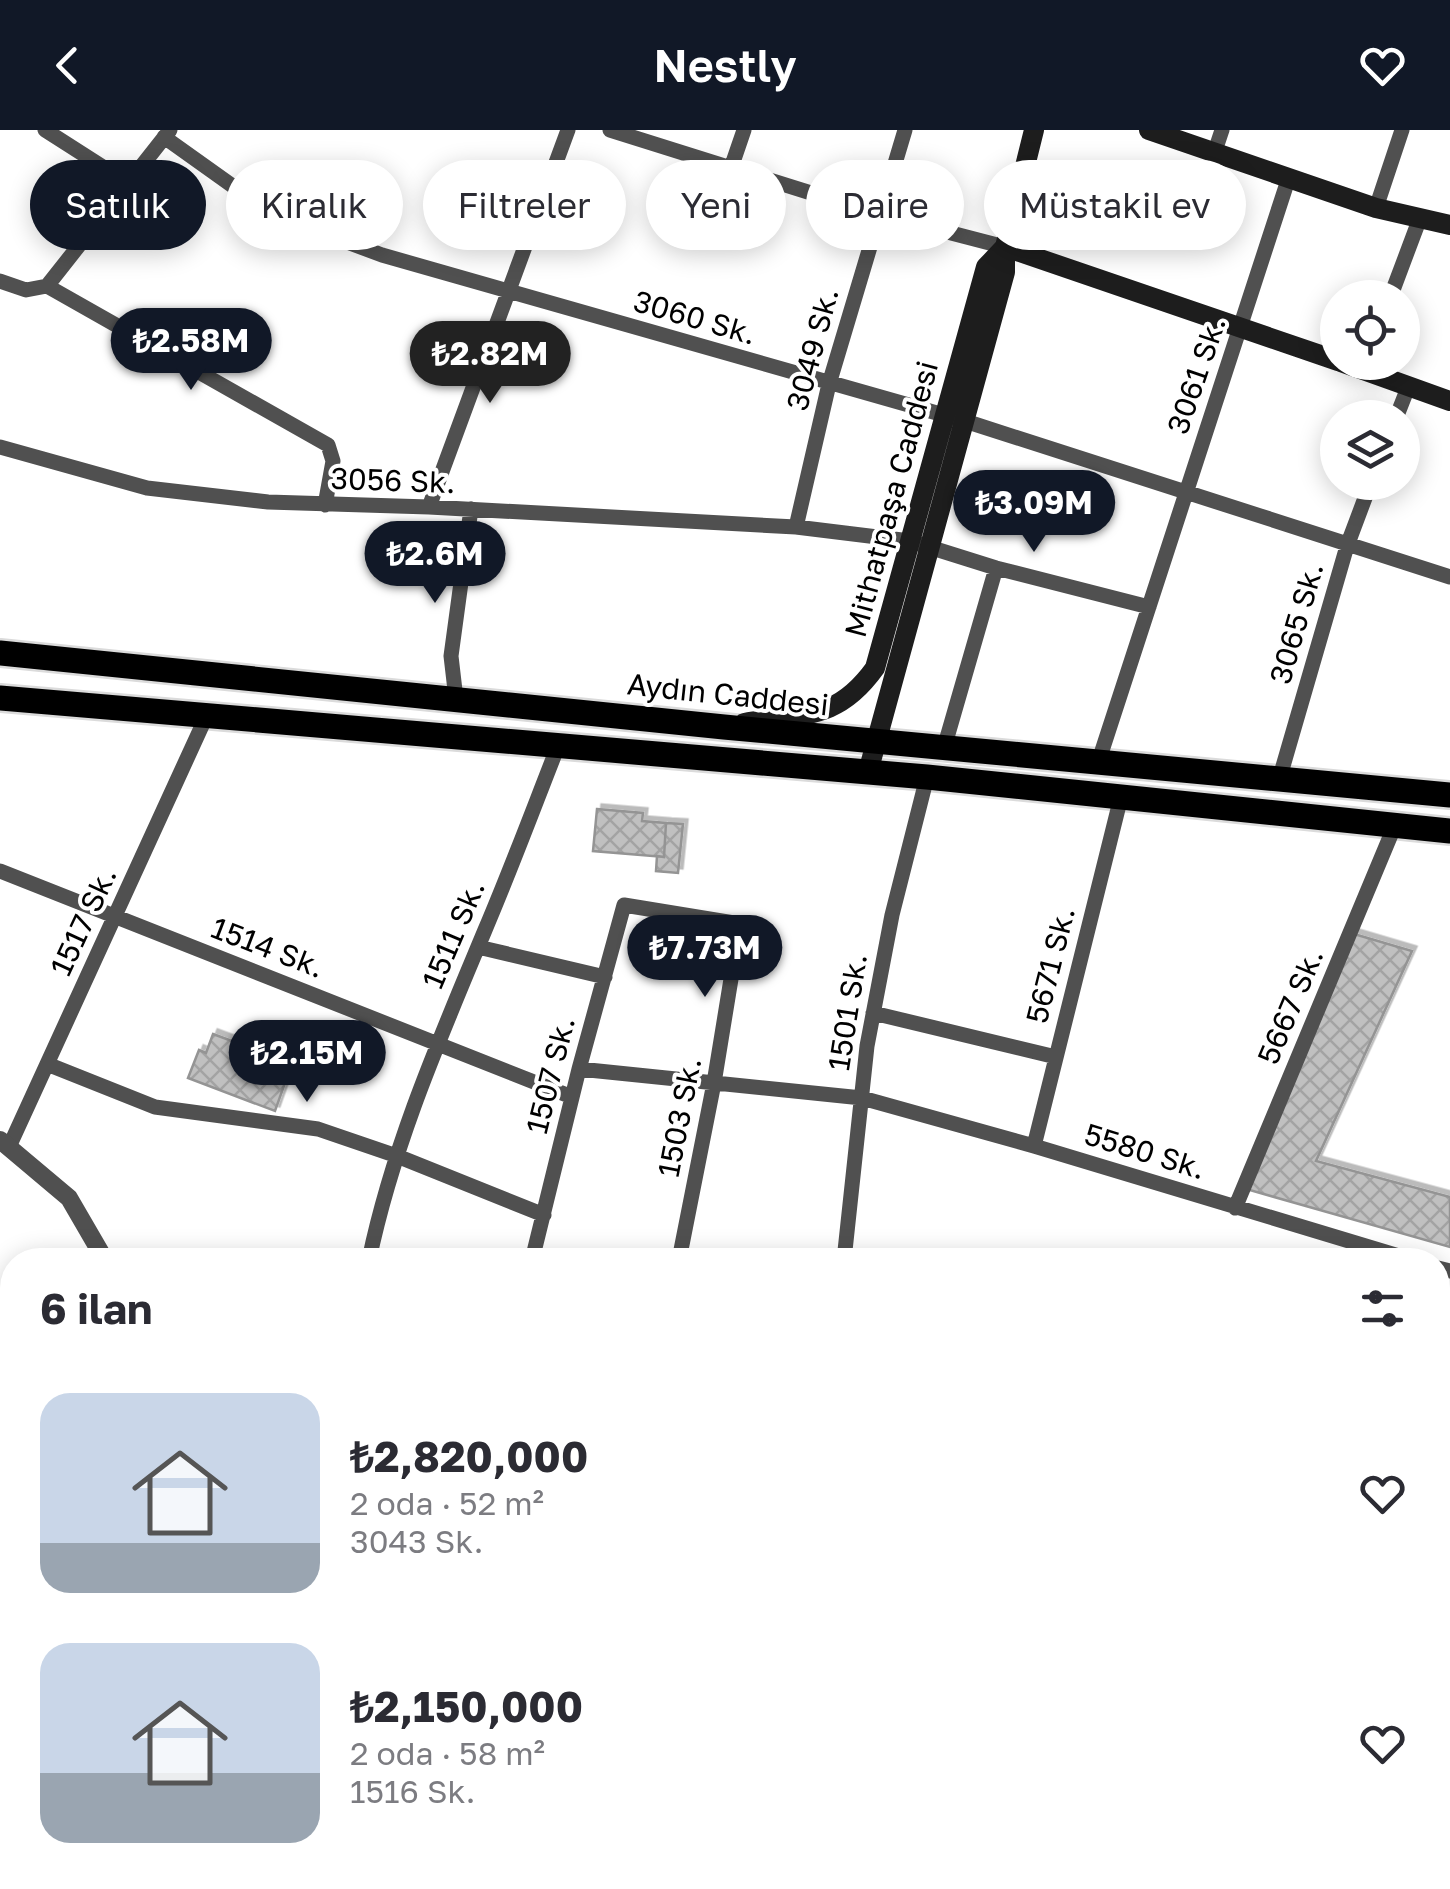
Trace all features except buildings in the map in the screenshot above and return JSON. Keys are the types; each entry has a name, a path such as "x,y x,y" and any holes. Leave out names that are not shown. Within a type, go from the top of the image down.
{"highway":[{"name":"Aydın Caddesi","path":"0,653 724,727 1450,795"},
{"path":"0,698 927,777 1450,831"}],"main road":[{"name":"Mithatpaşa Caddesi","path":"1026,160 1034,130"},
{"path":"1149,130 1376,208 1450,225"},
{"name":"Mithatpaşa Caddesi","path":"868,772 920,543 955,418 986,266 1001,250"},
{"path":"1013,250 1320,356"},
{"path":"1396,380 1450,401"},
{"name":"Mithatpaşa Caddesi","path":"724,727 835,708 857,693 876,668 920,543"}],"street":[{"path":"45,130 92,160"},
{"path":"429,507 568,130"},
{"path":"610,130 706,160"},
{"path":"734,160 744,130"},
{"name":"3049 Sk.","path":"896,160 906,130"},
{"path":"1214,154 1222,130"},
{"path":"1376,208 1402,130"},
{"path":"146,160 167,134"},
{"name":"3060 Sk.","path":"167,134 272,214 382,256 510,289 955,418 1450,578"},
{"name":"3061 Sk.","path":"1098,763 1290,176"},
{"path":"1397,280 1420,218"},
{"path":"47,286 75,250"},
{"name":"3049 Sk.","path":"796,527 829,384 868,250"},
{"path":"0,281 26,290 47,286 328,444 333,461 324,505"},
{"path":"1403,400 1408,385"},
{"name":"3056 Sk.","path":"0,448 147,488 324,505 796,527 920,543 996,568 1149,608"},
{"name":"3065 Sk.","path":"1279,780 1365,500"},
{"path":"456,700 451,656 471,510"},
{"path":"944,748 996,568"},
{"name":"1517 Sk.","path":"5,1144 48,1064 206,716"},
{"name":"1511 Sk.","path":"371,1248 382,1197 436,1042 558,746"},
{"name":"1501 Sk.","path":"845,1248 874,1013 892,915 927,777"},
{"name":"5671 Sk.","path":"1034,1146 1120,797"},
{"name":"5667 Sk.","path":"1235,1208 1395,825"},
{"name":"1514 Sk.","path":"0,871 572,1097"},
{"name":"1503 Sk.","path":"624,905 740,924 681,1248"},
{"name":"1507 Sk.","path":"535,1248 624,905"},
{"path":"478,947 605,977"},
{"path":"874,1013 1056,1057"},
{"path":"48,1064 156,1107 318,1129 544,1214"},
{"name":"5580 Sk.","path":"579,1069 862,1098 1371,1248"},
{"path":"5,1144 69,1198 98,1248"}]}
